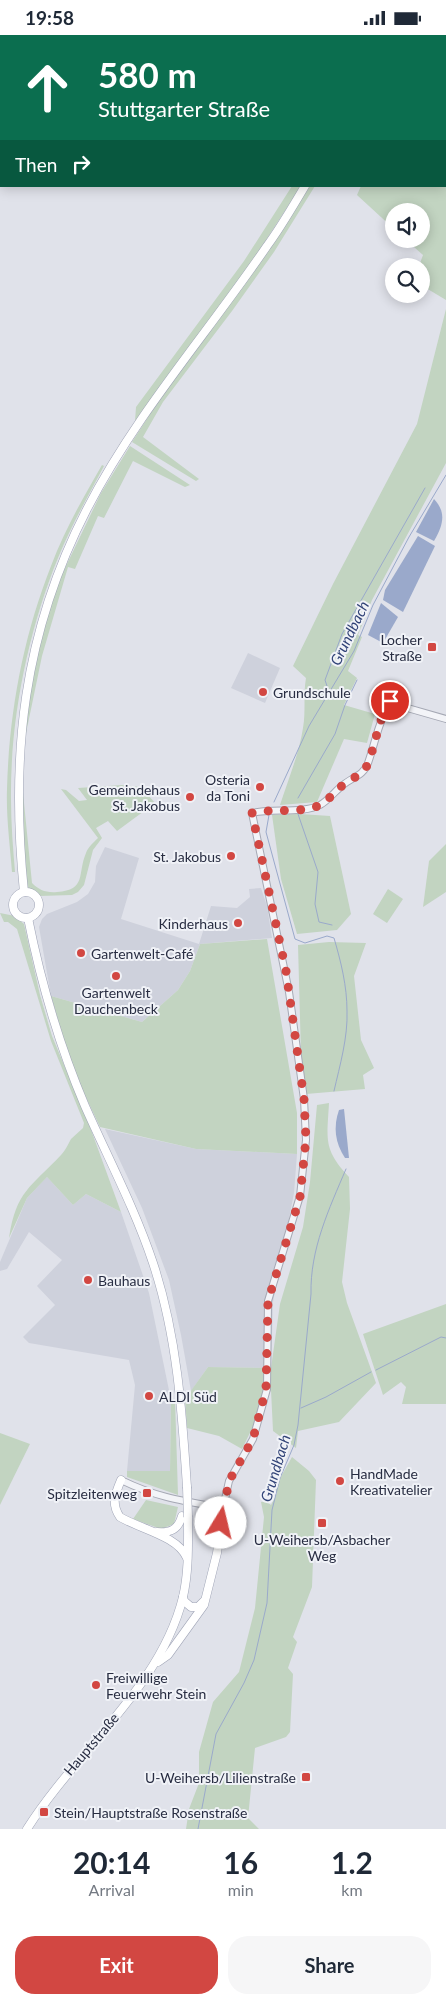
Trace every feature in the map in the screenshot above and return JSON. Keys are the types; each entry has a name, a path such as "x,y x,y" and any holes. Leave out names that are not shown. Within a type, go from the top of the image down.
{"main road":[{"path":"24,892 18,830 19,752 26,691 39,632 58,571 87,509 134,431 268,246 304,187"},
{"path":"24,892 34,895 39,903 37,911 28,918 18,915 13,907 14,899 24,892"},
{"name":"Hauptstraße","path":"27,1829 59,1783 135,1692 155,1664 174,1625 183,1597 188,1561 185,1517 187,1487 182,1407 176,1357 158,1282 140,1228 85,1106 64,1053 38,969 28,918"},
{"path":"121,1480 114,1495 116,1511 120,1517 181,1547 188,1561"},
{"path":"155,1664 168,1655 199,1612 206,1597 217,1553 222,1508"},
{"path":"152,1532 168,1533 176,1528 185,1517"},
{"path":"183,1597 187,1605 194,1607 202,1603 206,1597"}],"street":[{"path":"121,1480 147,1493 222,1508 229,1481 253,1439 266,1389 268,1301 300,1197 306,1139 304,1099 286,971 252,813 263,810 310,809 320,805 344,784 360,774 368,763 381,717 390,701 397,705 446,719"}],"shaded area":[{"path":"248,653 280,668 265,703 231,688"},
{"path":"105,847 139,858 121,919 199,944 211,906 237,908 250,897 249,889 261,888 267,906 272,938 200,944 190,971 178,990 142,1022 51,996 39,927 42,919 47,914 77,902 88,894 95,882 96,866"},
{"path":"105,1129 196,1149 297,1154 294,1193 273,1302 271,1368 208,1367 191,1391 169,1280 142,1208"},
{"path":"47,1177 73,1205 86,1194 121,1212 149,1293 171,1400 170,1471 127,1471 135,1385 129,1360 29,1343 23,1337 55,1305 37,1286 62,1260 29,1232 7,1269 0,1271 0,1262 27,1198"}],"green space":[{"path":"291,187 300,187 246,271 135,421 136,407 244,261"},
{"path":"309,187 314,187 274,252 163,402 143,437 199,479 196,481 132,442 168,386"},
{"path":"361,187 446,187 446,300 430,290 430,258 422,258 423,255 415,248 430,248 430,203 385,203 385,221 357,195"},
{"path":"446,309 446,463 372,600 358,635 362,637 348,671 357,678 344,705 375,714 367,743 344,739 317,802 280,805 296,757 304,722 306,678 293,666 333,584 417,424"},
{"path":"130,446 190,485 185,487 133,461 104,518 98,516 75,569 68,567 42,656 25,738 22,783 32,883 40,889 49,892 66,891 73,888 79,880 87,851 98,838 61,789 66,790 79,801 87,800 78,788 122,785 141,787 155,803 117,831 108,821 96,828 102,838 93,850 84,885 78,892 72,895 39,896 34,894 26,885 19,790 32,676 54,591 101,493"},
{"path":"102,465 104,466 68,534 47,586 23,676 14,738 12,769 11,818 15,872 12,872 7,810 8,761 14,704 25,648 41,593 56,553 74,515"},
{"path":"272,815 330,816 351,914 337,930 297,934 281,879"},
{"path":"446,844 446,892 423,907 429,861"},
{"path":"388,889 403,899 387,923 373,914"},
{"path":"0,913 15,916 24,924 40,995 52,1036 90,1127 121,1212 86,1194 73,1205 47,1177 27,1198 9,1238 16,1210 26,1191 63,1153 71,1139 83,1128 84,1123 51,1041 17,929 8,922 4,922"},
{"path":"267,939 297,1113 297,1154 196,1149 100,1127 67,1051 51,996 142,1022 178,990 190,971 200,944"},
{"path":"329,942 366,943 354,976 361,1040 374,1068 363,1075 365,1089 306,1094 301,1055 298,945"},
{"path":"329,1103 328,1143 335,1159 349,1177 350,1209 342,1282 347,1303 376,1383 339,1422 298,1431 296,1448 273,1431 271,1390 242,1449 219,1436 187,1428 185,1399 208,1367 271,1368 280,1304 303,1227 310,1182 317,1105"},
{"path":"446,1304 446,1404 402,1404 406,1387 401,1382 383,1395 363,1334"},
{"path":"175,1399 178,1495 127,1477 127,1471 170,1471 171,1400"},
{"path":"0,1433 30,1444 0,1505"},
{"path":"292,1457 309,1471 316,1480 312,1587 293,1637 297,1642 288,1668 293,1674 290,1732 286,1737 255,1748 248,1818 259,1829 186,1829 189,1809 199,1783 199,1752 213,1702 239,1672 255,1608 264,1517 261,1502 266,1501 271,1505 277,1493 275,1487"},
{"path":"146,1500 178,1507 174,1524 161,1529 133,1519"}],"water":[{"path":"434,499 442,514 442,524 434,541 416,532"},
{"path":"418,536 435,546 403,612 383,600 385,590"},
{"path":"381,603 398,617 383,643 368,635"},
{"path":"344,1109 349,1158 345,1158 339,1147 336,1135 339,1110"}],"waterway":[{"name":"Grundbach","path":"274,802 309,726 354,651 373,605 409,537 446,475"},
{"path":"328,689 325,680 342,634 425,488"},
{"path":"298,798 335,734 345,705 357,680"},
{"path":"298,814 318,872 315,904 319,922 332,925"},
{"name":"Grundbach","path":"269,815 266,832 295,939 305,943 327,936 334,938 341,965 346,992 347,1021 343,1051 334,1091"},
{"name":"Grundbach","path":"198,1829 216,1734 244,1683 254,1660 267,1603 272,1510 280,1478 294,1445 298,1425 314,1261 322,1230 346,1169"},
{"path":"376,1370 441,1337 446,1338"},
{"path":"301,1408 326,1397 371,1372"}],"place":[{"name":"Locher Straße","path":"432,647"},
{"name":"Grundschule","path":"263,692"},
{"name":"Osteria da Toni","path":"260,787"},
{"name":"Gemeindehaus St. Jakobus","path":"190,797"},
{"name":"St. Jakobus","path":"231,856"},
{"name":"Kinderhaus","path":"238,923"},
{"name":"Gartenwelt-Café","path":"81,953"},
{"name":"Gartenwelt Dauchenbeck","path":"116,976"},
{"name":"Bauhaus","path":"88,1280"},
{"name":"ALDI Süd","path":"149,1396"},
{"name":"HandMade Kreativatelier","path":"340,1481"},
{"name":"Spitzleitenweg","path":"147,1493"},
{"name":"U-Weihersb/Asbacher Weg","path":"322,1523"},
{"name":"Freiwillige Feuerwehr Stein","path":"96,1685"},
{"name":"U-Weihersb/Lilienstraße","path":"306,1777"},
{"name":"Stein/Hauptstraße Rosenstraße","path":"44,1812"}],"route":[{"path":"221,1523 222,1508 229,1481 247,1452 258,1427 266,1389 266,1314 268,1301 300,1197 306,1139 304,1099 286,971 252,813 263,810 310,809 326,801 344,784 365,770 381,717 390,701"}]}
